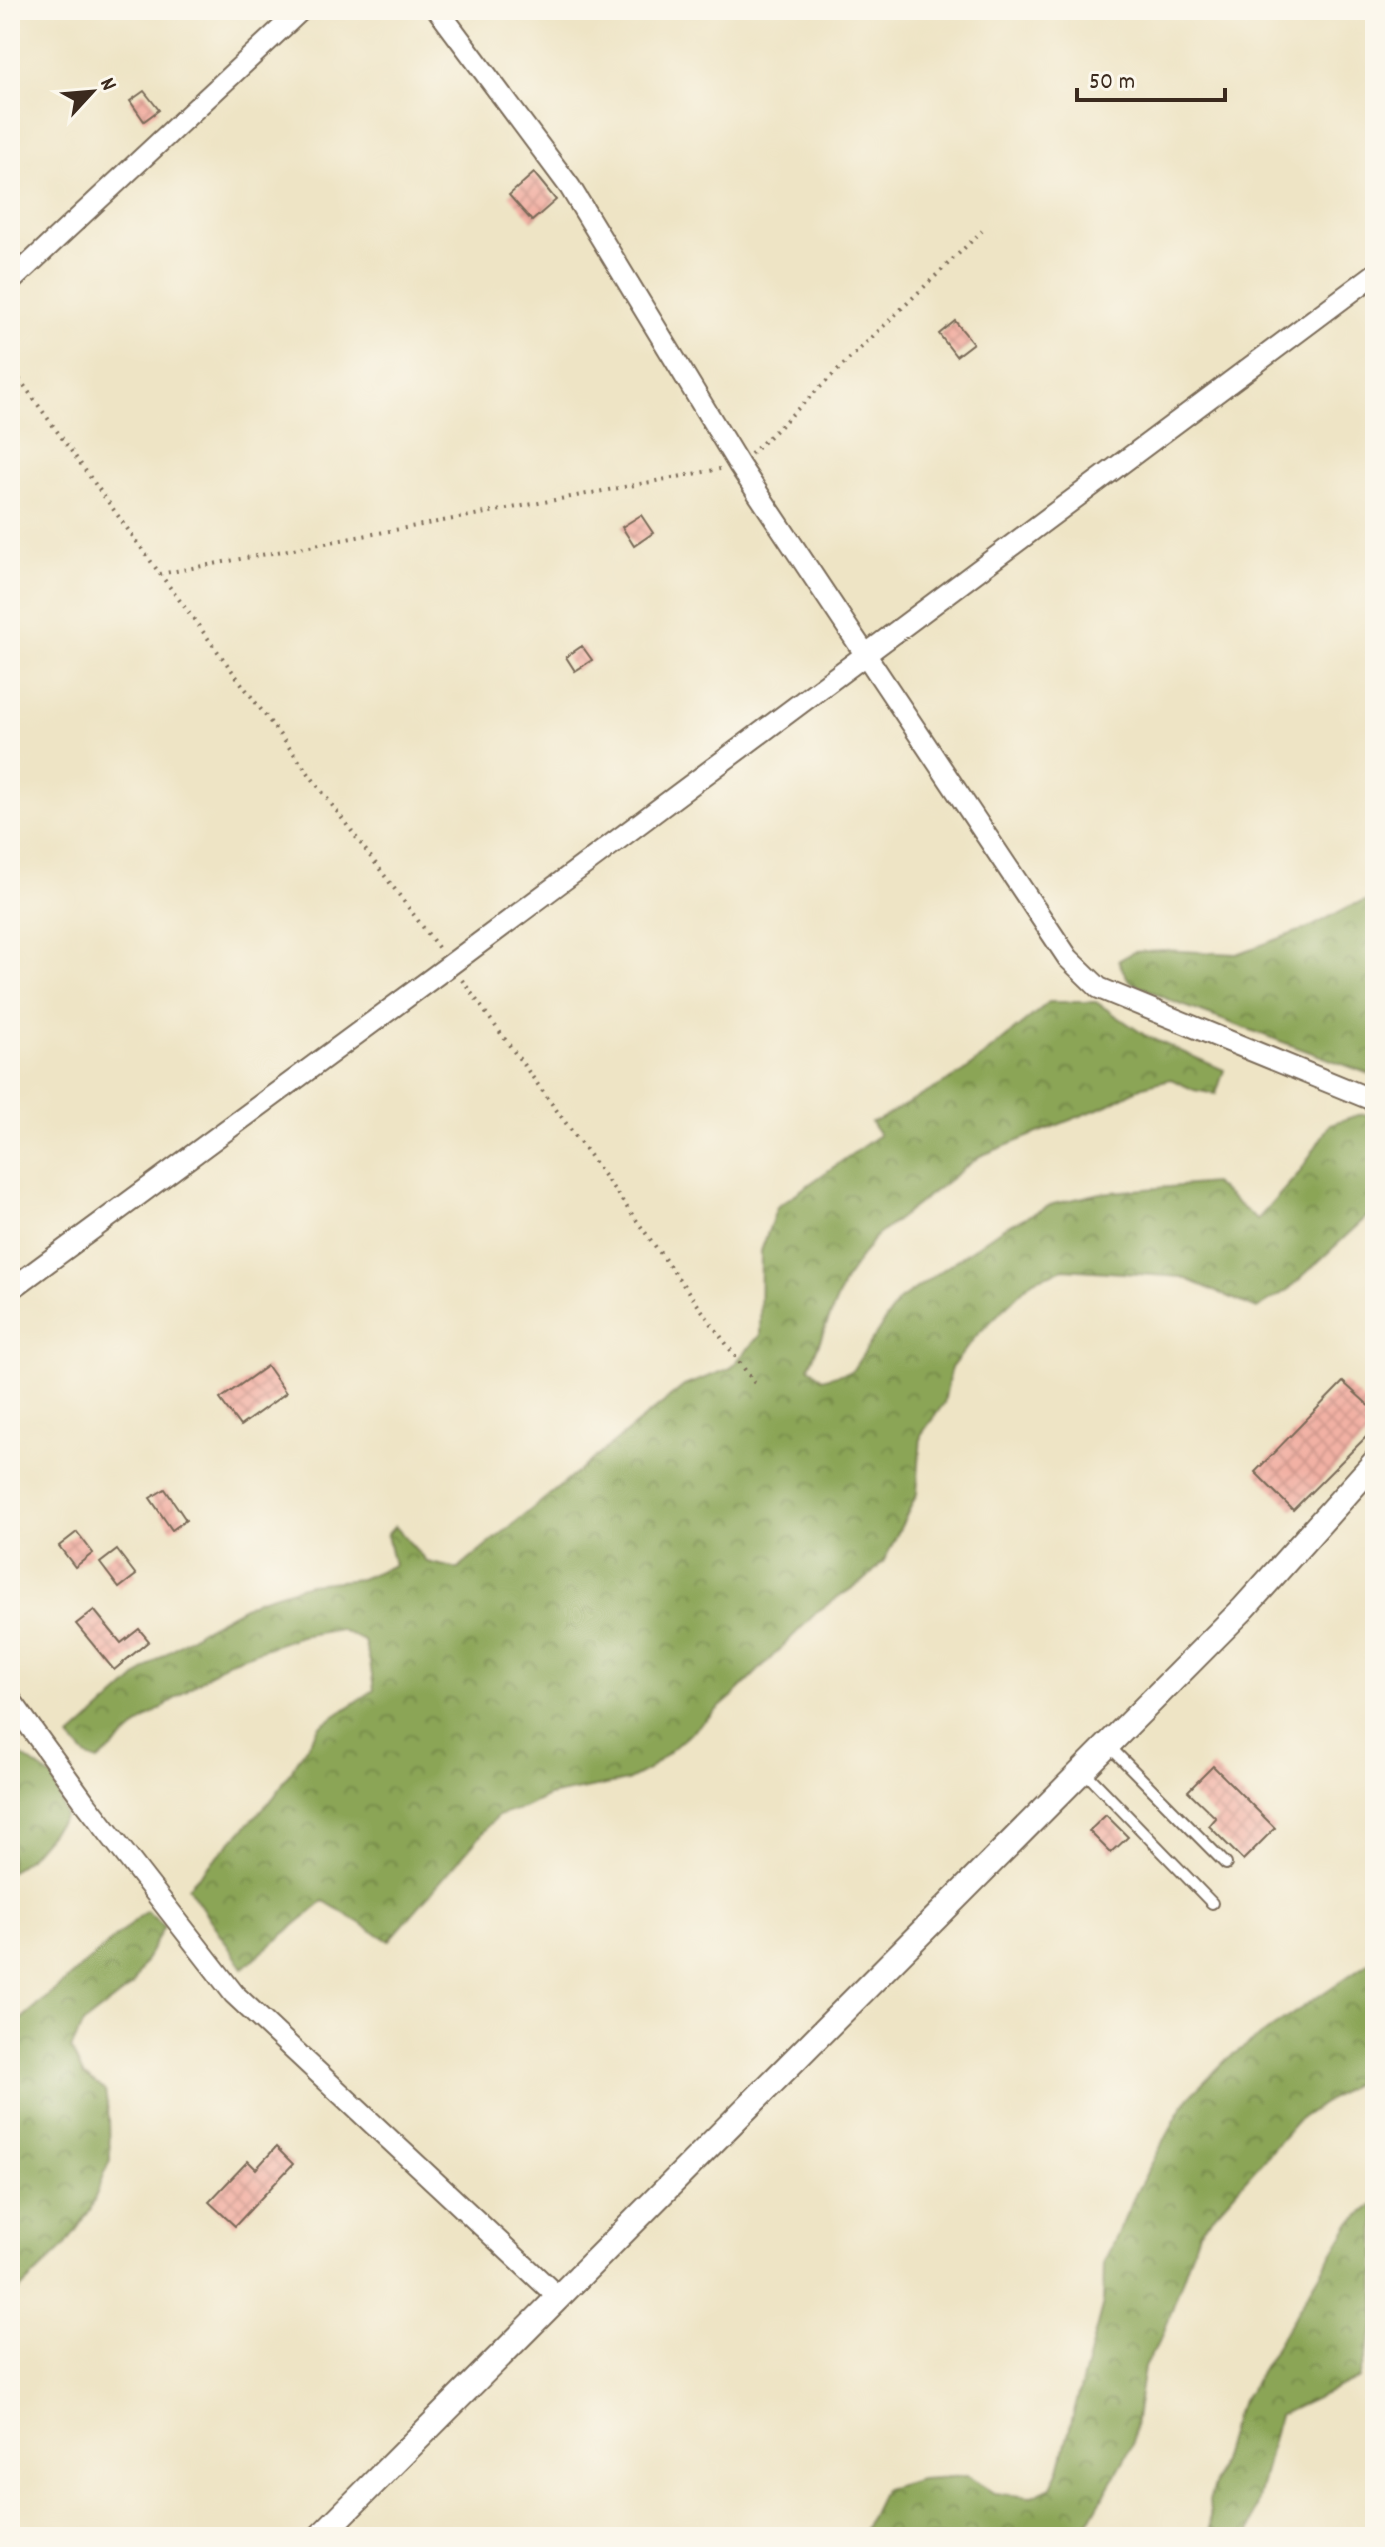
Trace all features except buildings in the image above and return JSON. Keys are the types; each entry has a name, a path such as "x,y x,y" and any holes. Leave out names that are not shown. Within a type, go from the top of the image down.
{"street":[{"path":"10,282 301,10"},
{"path":"438,10 570,187 739,465 1068,958 1099,988 1375,1101"},
{"path":"10,1290 1375,274"},
{"path":"320,2537 1243,1609 1375,1462"},
{"path":"10,1699 84,1801 234,1994 558,2297"}],"lane":[{"path":"1107,1745 1226,1864"},
{"path":"1082,1770 1212,1903"}],"path":[{"path":"160,574 739,465 982,231"},
{"path":"10,366 756,1385"}],"green space":[{"path":"1375,898 1375,1076 1174,1002 1129,981 1118,961 1134,952 1162,950 1237,954 1313,926 1350,906"},
{"path":"1049,1002 1096,1002 1146,1036 1224,1070 1216,1094 1194,1090 1171,1079 1143,1086 1108,1105 980,1156 874,1238 845,1280 809,1367 822,1379 852,1371 898,1301 1003,1228 1053,1204 1101,1193 1213,1183 1257,1220 1299,1173 1330,1124 1358,1115 1375,1114 1375,1209 1289,1289 1257,1309 1182,1277 1064,1269 1033,1280 977,1335 951,1368 944,1403 921,1435 917,1494 884,1561 866,1579 818,1611 734,1695 648,1770 627,1781 548,1796 497,1816 389,1941 324,1901 243,1968 188,1887 274,1797 320,1726 374,1690 364,1641 340,1629 300,1636 227,1662 146,1719 98,1761 87,1757 70,1738 154,1662 201,1630 257,1600 309,1584 360,1579 394,1565 387,1535 395,1526 427,1562 458,1569 684,1386 731,1368 760,1335 761,1251 777,1207 879,1135 871,1122 964,1072"},
{"path":"11,1748 53,1778 65,1816 29,1858 10,1872"},
{"path":"146,1911 164,1926 132,1986 83,2024 71,2049 83,2075 105,2090 110,2160 90,2210 65,2246 10,2299 10,2029"},
{"path":"1375,1958 1375,2070 1299,2119 1199,2232 1163,2335 1144,2367 1132,2446 1084,2530 1090,2537 861,2537 884,2489 921,2479 967,2476 994,2493 1030,2497 1051,2487 1059,2469 1103,2303 1104,2262 1137,2191 1182,2107 1228,2058"},
{"path":"1375,2203 1375,2324 1359,2378 1278,2416 1249,2537 1212,2537 1209,2501 1235,2414 1350,2224"}]}
